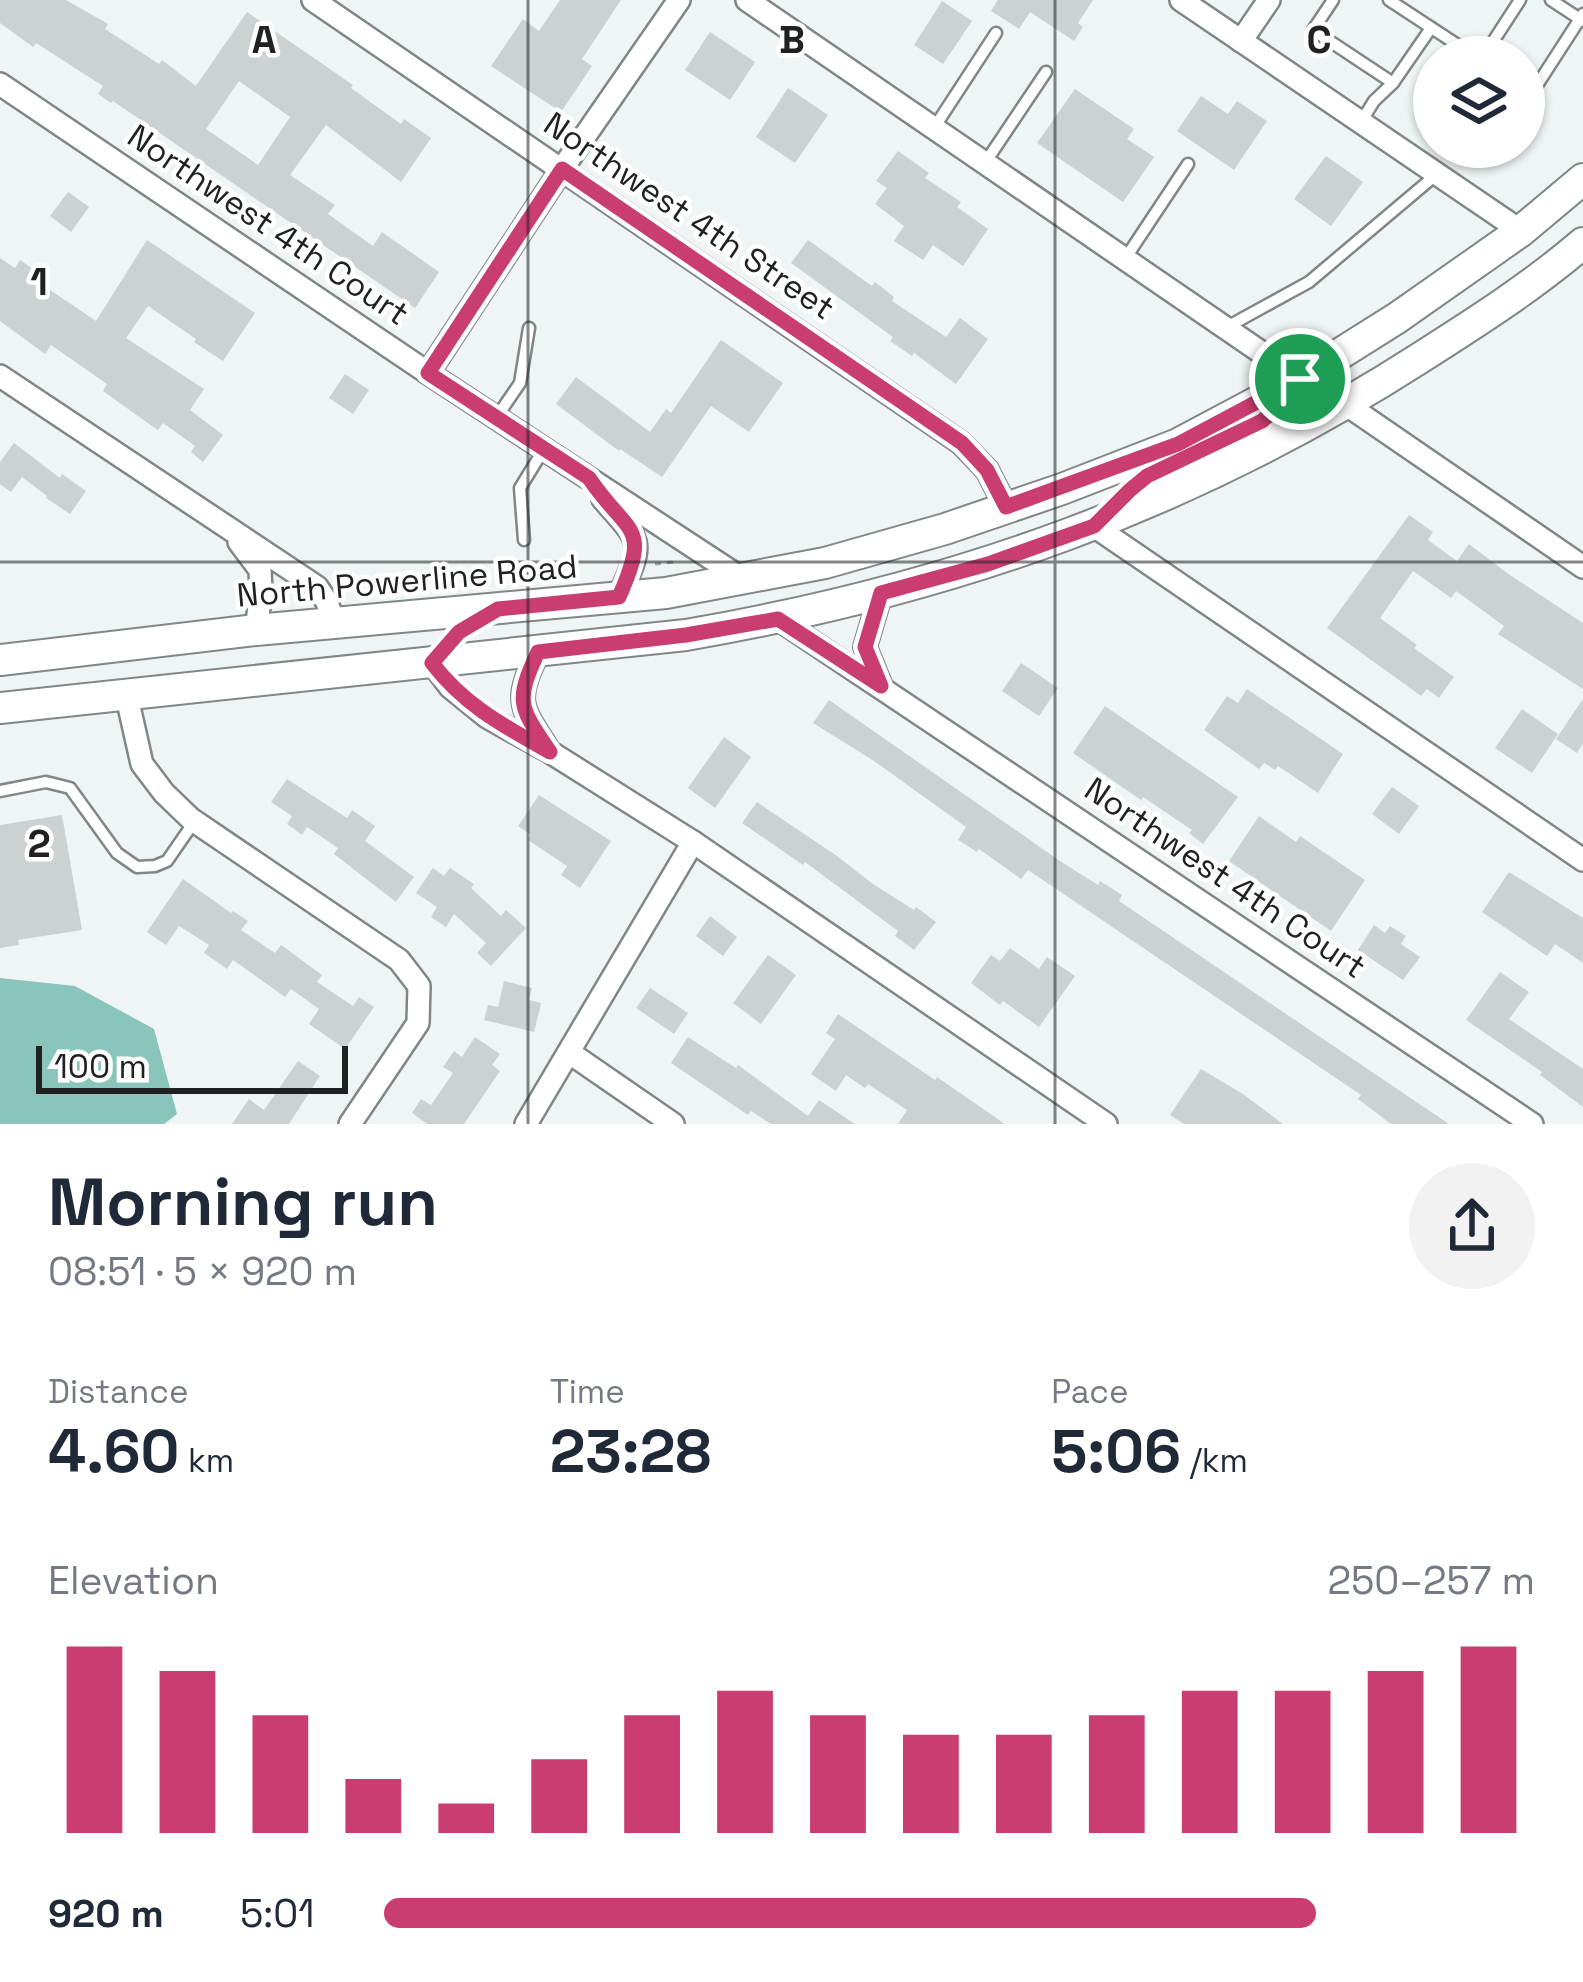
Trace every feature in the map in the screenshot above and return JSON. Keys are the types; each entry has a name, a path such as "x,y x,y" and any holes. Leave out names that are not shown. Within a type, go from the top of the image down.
{"main road":[{"name":"North Powerline Road","path":"0,660 256,630 666,593 825,562 945,529 1178,444 1300,379 1521,231 1583,179"},
{"path":"1453,337 1492,285 1521,231"},
{"path":"0,708 686,635 778,619 937,579 1094,526 1234,464 1347,405 1577,256"},
{"path":"1094,526 1147,476 1262,421 1300,379"},
{"path":"937,579 965,559 1006,507"},
{"path":"432,663 459,632 498,609"},
{"path":"268,678 308,653 334,624"}],"street":[{"name":"Northwest 4th Street","path":"313,0 962,443 987,470 1006,507"},
{"path":"428,373 679,0"},
{"path":"747,0 1300,379"},
{"path":"1180,0 1521,231"},
{"path":"1241,41 1269,0"},
{"name":"Northwest 4th Court","path":"0,84 741,578"},
{"path":"0,376 316,587 334,624"},
{"path":"1347,405 1583,566"},
{"path":"589,478 630,526 637,544 619,597"},
{"path":"1094,526 1583,860"},
{"path":"232,531 260,570 256,630"},
{"path":"881,593 865,647 881,686"},
{"name":"Northwest 4th Court","path":"778,619 1532,1124"},
{"path":"538,652 522,692 525,714 550,752"},
{"path":"432,663 450,687 488,717 694,842 1106,1124"},
{"path":"126,693 142,764 164,793 195,821 399,960 419,986 418,1023 350,1124"},
{"path":"526,1124 694,842"},
{"path":"570,1053 673,1124"}],"lane":[{"path":"1334,0 1313,30 1393,83"},
{"path":"1389,0 1444,36"},
{"path":"1494,36 1520,0"},
{"path":"1545,74 1582,18 1551,0"},
{"path":"1361,122 1431,28"},
{"path":"934,128 996,33"},
{"path":"985,163 1046,71"},
{"path":"1125,259 1188,164"},
{"path":"1225,328 1309,282 1437,174"},
{"path":"496,418 520,383 529,328"},
{"path":"524,540 520,488 544,449"},
{"path":"0,791 46,782 70,788 117,853 137,867 167,861 195,821"}],"path":[{"path":"656,564 689,560"}],"shaded area":[{"path":"0,978 75,986 154,1029 177,1114 164,1124 0,1124"}],"building":[{"path":"0,0 66,0 196,86 247,12 401,124 404,119 431,138 401,182 326,125 290,175 335,205 328,214 373,246 382,232 439,272 415,308 98,94 103,86 0,23","holes":["239,81 290,117 258,165 206,129"]},
{"path":"560,0 621,0 582,59 592,66 561,112 491,66 523,19 539,31"},
{"path":"998,0 1093,0 1078,23 1083,27 1074,41 1030,12 1019,29 991,11"},
{"path":"942,1 972,21 943,64 914,45"},
{"path":"710,32 755,62 730,100 685,70"},
{"path":"788,88 828,115 795,163 756,137"},
{"path":"1075,89 1134,129 1127,139 1154,157 1123,202 1037,143"},
{"path":"1201,96 1228,114 1237,101 1267,121 1234,170 1177,131"},
{"path":"898,151 929,173 925,178 961,202 957,207 988,229 963,266 933,245 923,260 894,241 904,226 875,204 887,188 876,181"},
{"path":"1326,156 1363,182 1331,226 1294,199"},
{"path":"68,192 89,207 71,232 50,216"},
{"path":"147,240 255,313 223,361 148,306 126,338 204,389 190,410 223,435 203,462 191,452 195,446 163,423 158,430 142,419 103,391 107,384 51,345 45,354 0,321 0,258 15,268 20,260 49,280 44,286 96,321"},
{"path":"808,240 872,286 875,282 894,297 892,301 946,337 960,318 988,339 956,384 890,341 893,337 791,263"},
{"path":"721,340 783,383 749,432 711,406 662,477 556,404 576,377 650,432 666,409 671,413"},
{"path":"345,374 369,390 353,414 329,398"},
{"path":"14,443 60,478 62,474 86,491 70,514 22,477 11,492 0,484 0,462"},
{"path":"1409,515 1433,532 1428,540 1457,561 1469,544 1583,623 1583,689 1498,634 1504,626 1456,591 1451,598 1413,571 1380,618 1454,677 1439,698 1427,689 1421,696 1327,628"},
{"path":"1021,663 1058,688 1039,716 1002,691"},
{"path":"1247,689 1343,754 1318,793 1278,766 1275,770 1264,763 1259,769 1204,730 1227,696 1238,703"},
{"path":"1583,699 1583,744 1577,753 1556,739"},
{"path":"829,700 1060,861 1122,895 1119,901 1449,1124 1391,1124 1358,1099 1361,1095 1028,870 1021,879 958,840 966,827 813,723"},
{"path":"1105,706 1238,797 1203,844 1189,833 1192,830 1073,753"},
{"path":"1522,709 1558,734 1532,773 1495,748"},
{"path":"724,737 751,757 715,808 688,788"},
{"path":"287,779 347,818 352,810 375,826 365,841 414,877 396,902 334,854 338,848 307,827 302,835 287,824 292,816 271,802"},
{"path":"1392,787 1419,806 1399,834 1372,814"},
{"path":"539,795 611,841 580,888 561,875 567,866 528,840 531,835 518,826"},
{"path":"757,802 936,922 914,950 895,936 898,931 805,862 803,865 742,823"},
{"path":"62,815 82,930 18,940 19,945 0,948 0,825"},
{"path":"1259,816 1296,842 1300,836 1365,880 1331,931 1229,861"},
{"path":"433,868 444,876 450,868 474,884 471,888 501,916 506,910 526,928 491,966 477,953 486,943 454,914 446,927 431,917 437,907 416,893"},
{"path":"1509,872 1583,918 1583,963 1555,944 1547,956 1482,912"},
{"path":"183,879 248,921 241,930 275,953 281,945 322,975 317,982 353,1006 359,997 374,1007 345,1049 309,1024 319,1009 291,989 285,997 233,960 227,969 204,953 209,945 179,926 166,945 147,932"},
{"path":"710,916 737,937 723,956 696,936"},
{"path":"1374,925 1385,933 1390,926 1406,936 1401,944 1420,957 1403,980 1358,950"},
{"path":"1010,948 1039,969 1047,957 1075,976 1039,1027 971,983 991,955 1000,961"},
{"path":"768,955 796,975 761,1024 733,1003"},
{"path":"1500,972 1529,992 1509,1019 1583,1069 1583,1107 1542,1072 1466,1020"},
{"path":"504,981 532,988 529,1000 541,1003 534,1032 484,1020 488,1005 498,1007"},
{"path":"650,988 688,1013 674,1034 636,1008"},
{"path":"838,1014 1005,1124 898,1124 907,1110 868,1084 865,1088 846,1075 836,1091 811,1074 835,1039 826,1033"},
{"path":"475,1037 500,1054 492,1065 500,1071 464,1124 427,1124 412,1113 421,1099 431,1105 453,1073 443,1067 454,1051 462,1057"},
{"path":"688,1037 738,1065 808,1116 819,1100 855,1124 771,1124 751,1111 748,1115 671,1063"},
{"path":"298,1061 320,1076 289,1124 232,1124 249,1099 264,1110"},
{"path":"1201,1069 1283,1124 1184,1124 1170,1115"}],"route":[{"path":"562,169 962,443 987,470 1006,507 1178,444 1300,379 1262,421 1147,476 1094,526 988,564 881,593 865,647 881,686 778,619 538,652 522,692 525,714 550,752 488,717 450,687 432,663 459,632 498,609 619,597 634,563 637,544 630,526 589,478 428,373 562,169"}]}
